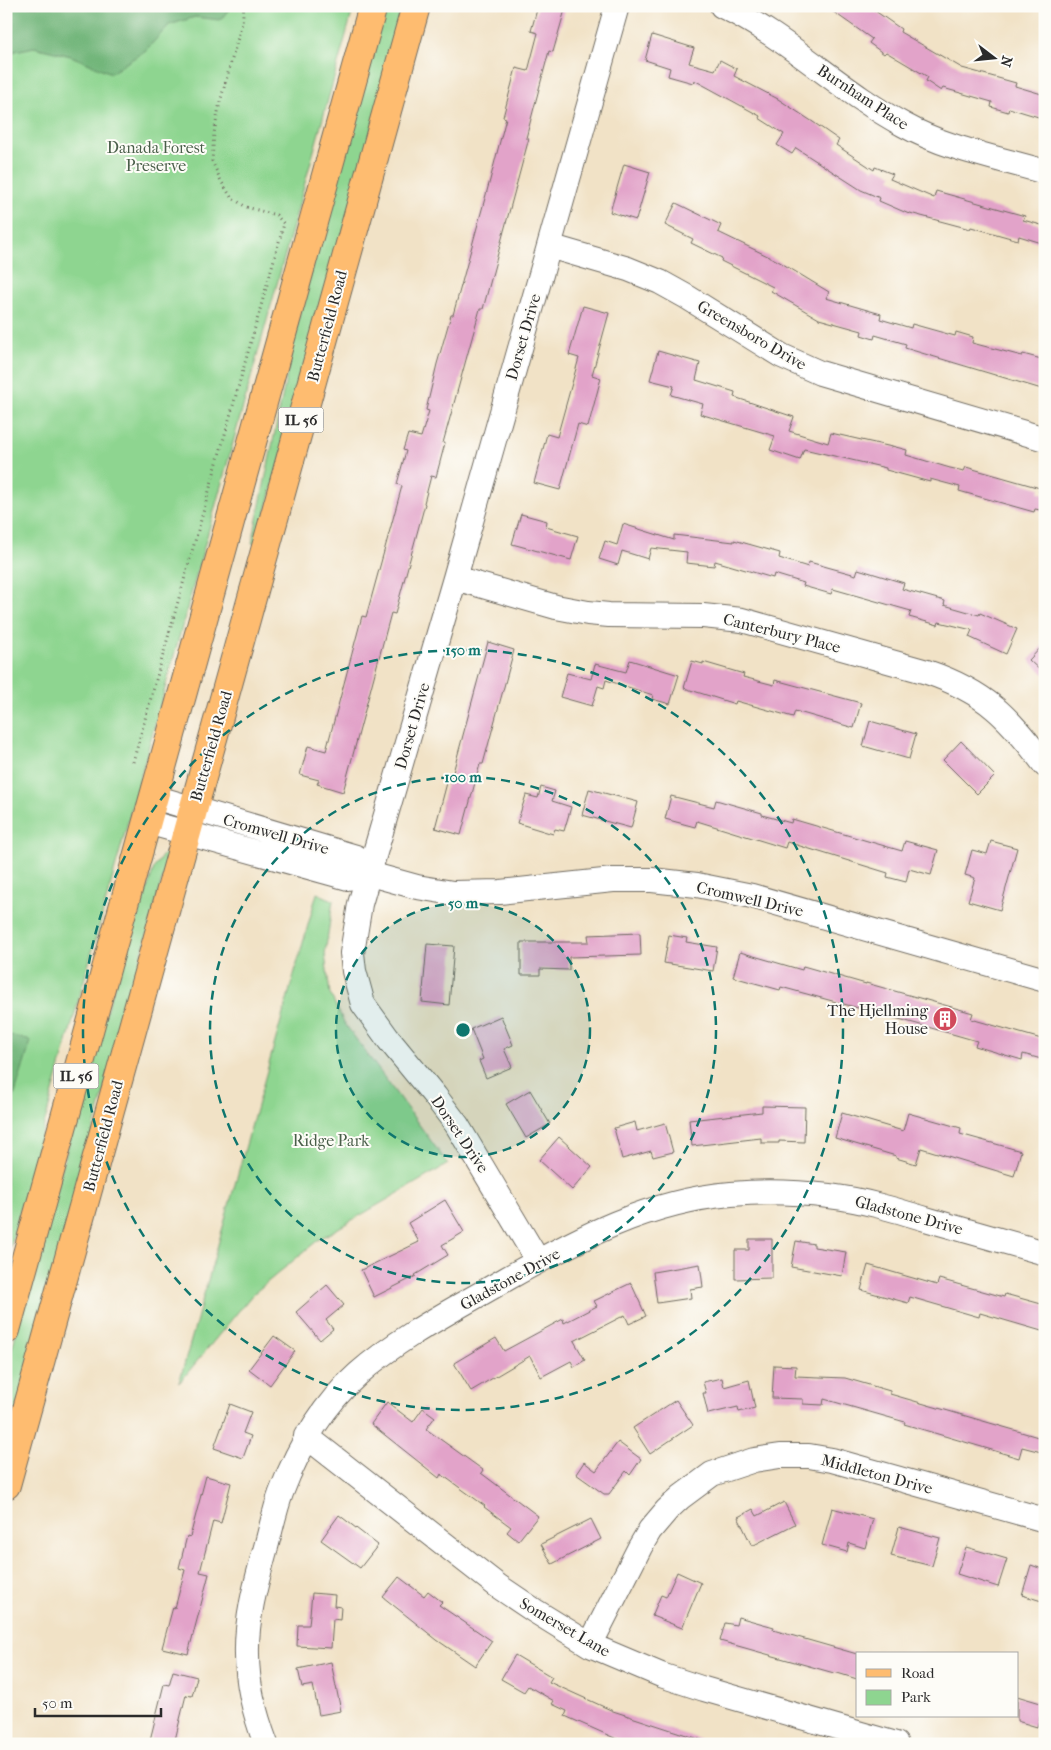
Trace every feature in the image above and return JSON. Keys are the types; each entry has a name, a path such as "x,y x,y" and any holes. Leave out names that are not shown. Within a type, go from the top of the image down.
{"main road":[{"name":"IL 56","path":"6,1330 373,6"},
{"name":"Butterfield Road","path":"6,1485 416,6"}],"street":[{"name":"Dorset Drive","path":"538,1261 457,1125 389,1040 363,1004 354,971 352,954 364,872 455,578 617,6"},
{"name":"Burnham Place","path":"722,6 741,15 776,37 904,126 956,146 1045,172"},
{"name":"Greensboro Drive","path":"549,246 628,270 660,282 782,356 820,373 1045,439"},
{"name":"Canterbury Place","path":"455,578 556,607 588,613 704,616 742,620 946,678 972,691 995,707 1016,728 1045,765"},
{"name":"Cromwell Drive","path":"150,810 190,822 348,878 364,872 425,888 462,893 500,892 613,880 652,880 697,885 752,896 1043,974"},
{"name":"Gladstone Drive","path":"263,1734 249,1686 246,1658 249,1615 281,1494 306,1436 345,1387 382,1354 428,1325 538,1261 614,1223 670,1204 705,1197 764,1192 794,1192 858,1201 1045,1253"},
{"name":"Somerset Lane","path":"306,1436 498,1586 590,1645 661,1675 704,1689 896,1744"},
{"name":"Middleton Drive","path":"590,1645 640,1547 650,1530 667,1510 712,1474 754,1460 780,1456 809,1456 832,1460 1045,1520"}],"path":[{"path":"133,762 284,224 276,215 246,207 231,198 221,182 212,161 214,133 220,102 242,23 244,6"}],"green space":[{"name":"Danada Forest Preserve","path":"6,6 354,6 6,1262"},
{"path":"9,6 232,6 220,20 195,17 169,25 146,50 111,73 71,56 34,47 11,52 6,47 6,11"},
{"path":"384,6 406,6 257,544 252,543 301,306"},
{"path":"171,847 6,1448 6,1370 101,1027 154,868"},
{"name":"Ridge Park","path":"317,893 333,900 325,954 330,994 345,1024 448,1164 318,1240 252,1295 179,1383"},
{"path":"6,1034 31,1041 6,1123"}],"building":[{"path":"538,6 566,6 553,52 549,51 526,138 529,138 483,309 480,309 443,443 445,443 436,477 431,476 395,614 391,613 343,792 317,784 319,780 300,775 308,746 326,751 362,616 366,617 402,486 397,484 406,451 403,450 408,434 421,437 429,411 426,410 437,364 451,315 453,315 490,180 506,118 503,117 516,68 528,71 538,33 531,31"},
{"path":"825,6 868,6 901,29 900,32 962,68 1016,83 1015,86 1045,95 1045,119 1009,108 1008,112 991,107 992,102 943,88 941,91 926,81 928,77 886,52 884,54 869,43 872,39"},
{"path":"652,35 694,48 689,63 715,70 720,60 737,69 734,76 778,99 813,122 839,140 836,145 874,170 875,167 893,174 890,179 934,198 936,191 1025,216 1023,220 1045,226 1045,244 1019,236 1018,240 971,227 970,229 909,214 879,201 880,198 861,190 796,148 792,154 777,145 784,134 759,118 760,116 694,80 693,83 668,76 670,68 645,60"},
{"path":"624,164 650,172 636,220 610,212"},
{"path":"676,203 721,225 718,232 778,261 829,292 826,298 881,314 880,319 911,328 912,324 955,336 956,332 973,337 972,343 1045,360 1045,390 905,348 906,344 875,335 874,339 861,335 862,331 819,319 771,291 773,287 721,261 722,258 691,243 693,239 665,225"},
{"path":"583,306 609,313 592,375 601,378 588,427 578,424 560,490 534,483 547,434 557,437 579,358 569,355"},
{"path":"658,351 700,363 696,380 735,392 734,397 794,417 789,431 828,443 831,433 892,446 907,450 906,455 950,468 964,471 966,467 1040,488 1039,492 1045,494 1045,511 1035,509 1034,512 959,491 960,487 930,479 930,482 886,470 886,468 804,449 800,460 770,450 775,436 700,414 703,404 671,395 674,386 650,380"},
{"path":"521,514 547,521 546,527 578,536 571,560 512,544"},
{"path":"623,524 674,540 674,535 734,542 734,540 780,553 779,558 808,567 809,562 856,575 858,569 904,583 902,589 945,601 944,605 979,615 980,613 1017,629 1006,654 969,637 972,630 939,622 938,625 909,617 911,611 833,589 831,594 803,586 804,583 774,574 773,578 715,561 714,566 686,563 687,552 651,548 648,559 622,551 618,565 599,559 605,541 617,545"},
{"path":"488,642 514,650 483,764 480,764 461,835 435,828 448,779 451,780"},
{"path":"1045,643 1045,675 1029,660"},
{"path":"630,660 679,675 670,704 652,699 653,695 606,680 604,688 598,686 592,706 560,697 567,673 591,679 595,664 626,672"},
{"path":"692,661 703,664 703,662 744,674 743,677 774,685 775,680 861,703 854,728 795,711 793,717 736,701 735,704 684,688"},
{"path":"870,721 916,734 909,759 863,746"},
{"path":"961,741 995,776 977,794 943,760"},
{"path":"541,787 555,791 552,801 571,807 564,831 555,829 553,834 517,823 526,795 538,798"},
{"path":"589,789 638,802 631,828 582,815"},
{"path":"671,796 714,807 716,800 791,823 792,819 902,851 905,841 938,850 931,875 909,869 906,882 887,877 888,873 787,842 785,848 697,821 695,827 665,819"},
{"path":"991,841 1017,848 1000,910 968,901 975,878 965,875 972,850 987,854"},
{"path":"640,933 641,955 569,957 569,970 540,969 540,975 521,975 521,942 589,942 588,935"},
{"path":"669,935 687,938 686,942 717,947 713,971 664,963"},
{"path":"427,944 454,946 449,1005 422,1002"},
{"path":"740,952 802,970 803,966 973,1013 971,1019 1045,1040 1045,1060 1023,1054 1022,1060 975,1046 977,1041 781,987 780,990 733,977"},
{"path":"501,1016 513,1045 504,1049 512,1067 486,1078 479,1061 483,1059 471,1029"},
{"path":"530,1090 550,1124 526,1138 506,1104"},
{"path":"762,1106 805,1107 804,1142 779,1141 779,1143 761,1143 761,1138 692,1146 689,1120 762,1112"},
{"path":"842,1113 903,1131 908,1113 961,1128 960,1134 1021,1151 1014,1176 921,1148 916,1164 896,1158 896,1156 835,1138"},
{"path":"635,1122 637,1131 665,1123 673,1152 653,1157 651,1151 622,1159 614,1128"},
{"path":"559,1137 592,1167 572,1190 539,1160"},
{"path":"445,1200 464,1232 442,1245 448,1255 416,1276 374,1297 361,1270 419,1242 408,1223"},
{"path":"749,1239 772,1239 772,1278 735,1279 735,1250 749,1250"},
{"path":"796,1241 814,1244 814,1247 846,1252 842,1276 791,1267"},
{"path":"700,1264 703,1287 690,1289 691,1298 657,1303 653,1272"},
{"path":"868,1265 937,1285 939,1279 1004,1297 1005,1294 1045,1305 1045,1332 980,1313 979,1317 910,1297 908,1303 861,1290"},
{"path":"631,1283 646,1316 629,1324 625,1315 574,1341 585,1360 574,1367 571,1361 541,1377 530,1356 471,1391 454,1363 496,1338 504,1351 563,1319 564,1323 597,1306 594,1301"},
{"path":"327,1285 344,1305 326,1320 333,1329 320,1340 296,1312"},
{"path":"274,1336 295,1351 270,1385 249,1369"},
{"path":"774,1365 796,1366 795,1376 845,1378 890,1391 890,1394 1045,1439 1045,1453 1022,1447 1019,1458 824,1399 823,1405 803,1404 803,1399 772,1398"},
{"path":"722,1378 724,1387 749,1380 755,1408 739,1412 738,1407 708,1414 703,1393 706,1393 703,1382"},
{"path":"676,1400 693,1425 650,1454 633,1428"},
{"path":"387,1402 413,1422 423,1408 435,1417 426,1429 483,1470 481,1473 538,1516 518,1541 507,1532 511,1527 485,1506 441,1474 439,1478 371,1424"},
{"path":"230,1404 251,1412 243,1433 251,1436 243,1458 214,1448"},
{"path":"618,1442 641,1459 630,1475 626,1471 609,1494 604,1494 576,1474 584,1462 596,1471"},
{"path":"206,1476 231,1483 221,1523 213,1521 200,1572 209,1574 188,1654 162,1648 185,1570 179,1568 187,1536 190,1537"},
{"path":"784,1502 795,1524 752,1546 738,1517 753,1509 757,1516"},
{"path":"832,1508 873,1519 865,1548 849,1543 847,1552 822,1545"},
{"path":"339,1515 378,1545 360,1568 321,1540"},
{"path":"591,1519 601,1539 552,1564 541,1544"},
{"path":"899,1527 940,1538 932,1566 891,1556"},
{"path":"966,1547 1007,1559 998,1587 957,1574"},
{"path":"1031,1565 1045,1570 1045,1602 1022,1595"},
{"path":"677,1572 701,1583 682,1628 652,1616 661,1595 666,1597"},
{"path":"399,1577 424,1596 428,1591 442,1602 439,1605 492,1641 475,1666 437,1640 383,1597"},
{"path":"312,1593 335,1595 334,1606 341,1607 340,1620 333,1619 331,1648 297,1646 298,1625 309,1625"},
{"path":"738,1617 774,1627 773,1630 856,1654 856,1679 720,1641 725,1623 736,1625"},
{"path":"515,1655 552,1677 549,1682 613,1711 705,1741 705,1744 628,1744 565,1716 567,1711 552,1704 554,1701 528,1686 524,1692 501,1679"},
{"path":"331,1662 341,1711 319,1715 313,1685 302,1687 298,1669"},
{"path":"173,1671 197,1677 192,1696 186,1695 174,1744 149,1744 164,1684 169,1685"},
{"path":"1018,1696 1044,1704 1037,1727 1017,1721"}],"place":[{"name":"The Hjellming House","path":"945,1019"}]}
